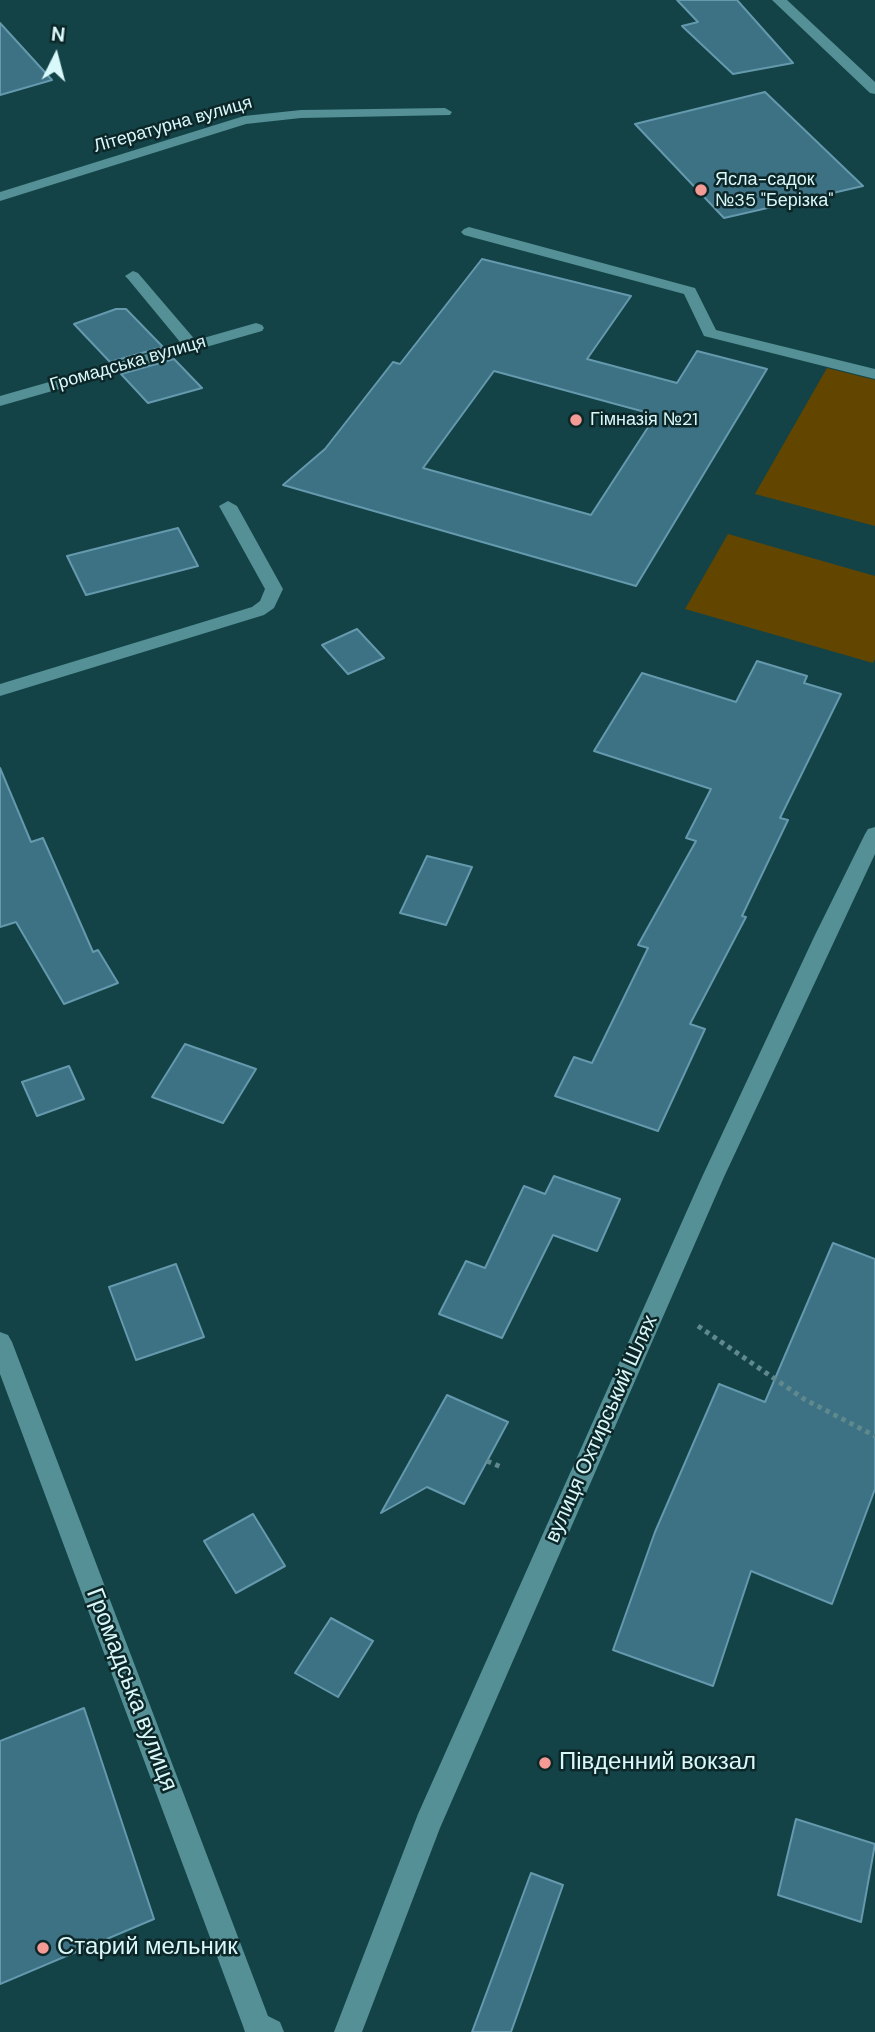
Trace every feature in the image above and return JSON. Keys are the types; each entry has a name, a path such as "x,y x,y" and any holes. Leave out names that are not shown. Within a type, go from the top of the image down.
{"street":[{"path":"779,0 875,90"},
{"name":"Літературна вулиця","path":"0,197 244,120 300,114 445,112"},
{"path":"469,232 690,291 710,334 875,374"},
{"path":"133,276 191,345"},
{"name":"Громадська вулиця","path":"0,401 257,328"},
{"path":"0,690 258,611 268,604 274,589 228,506"},
{"name":"вулиця Охтирський Шлях","path":"348,2032 439,1799 713,1177 824,937 875,834"},
{"name":"Громадська вулиця","path":"0,1342 257,2026 270,2032"}],"path":[{"path":"698,1326 804,1399 875,1436"},
{"path":"487,1461 501,1467"}],"shaded area":[{"path":"827,368 875,380 875,526 755,494"},
{"path":"728,534 875,576 873,663 685,609"}],"building":[{"path":"677,0 737,0 793,63 733,74 682,26 698,22"},
{"path":"0,23 52,80 0,95"},
{"path":"765,92 863,186 724,218 635,124"},
{"path":"482,259 631,296 587,359 677,383 697,351 767,369 636,586 283,485 325,449 393,362 400,364","holes":["494,371 656,415 591,515 423,468"]},
{"path":"116,309 126,309 163,347 110,362 74,324"},
{"path":"174,359 202,388 148,403 121,374"},
{"path":"178,528 198,566 86,595 67,556"},
{"path":"357,629 384,658 348,674 322,645"},
{"path":"757,661 807,676 804,683 841,694 780,818 788,820 742,916 746,917 690,1024 705,1029 658,1131 555,1096 574,1057 592,1063 648,948 638,945 696,841 686,838 711,789 594,751 642,673 736,702"},
{"path":"0,768 31,842 43,838 93,952 98,950 118,983 64,1004 16,922 0,927"},
{"path":"427,856 472,867 446,925 400,913"},
{"path":"185,1044 256,1069 223,1123 152,1097"},
{"path":"69,1066 84,1099 37,1116 22,1082"},
{"path":"554,1176 620,1199 597,1251 553,1235 502,1338 439,1314 466,1261 485,1268 524,1186 545,1194"},
{"path":"833,1243 875,1259 875,1489 832,1604 751,1571 713,1686 613,1650 655,1532 719,1384 765,1402"},
{"path":"176,1264 204,1337 136,1360 109,1287"},
{"path":"447,1395 508,1422 464,1504 427,1487 381,1513"},
{"path":"253,1514 285,1566 236,1593 204,1541"},
{"path":"331,1618 373,1641 338,1697 295,1673"},
{"path":"84,1708 154,1919 0,1984 0,1741"},
{"path":"796,1819 875,1844 861,1922 778,1895"},
{"path":"531,1873 563,1885 511,2032 472,2032"}],"place":[{"name":"Ясла-садок №35 \"Берізка\"","path":"701,190"},
{"name":"Гімназія №21","path":"576,420"},
{"name":"Південний вокзал","path":"545,1763"},
{"name":"Старий мельник","path":"43,1948"}]}
